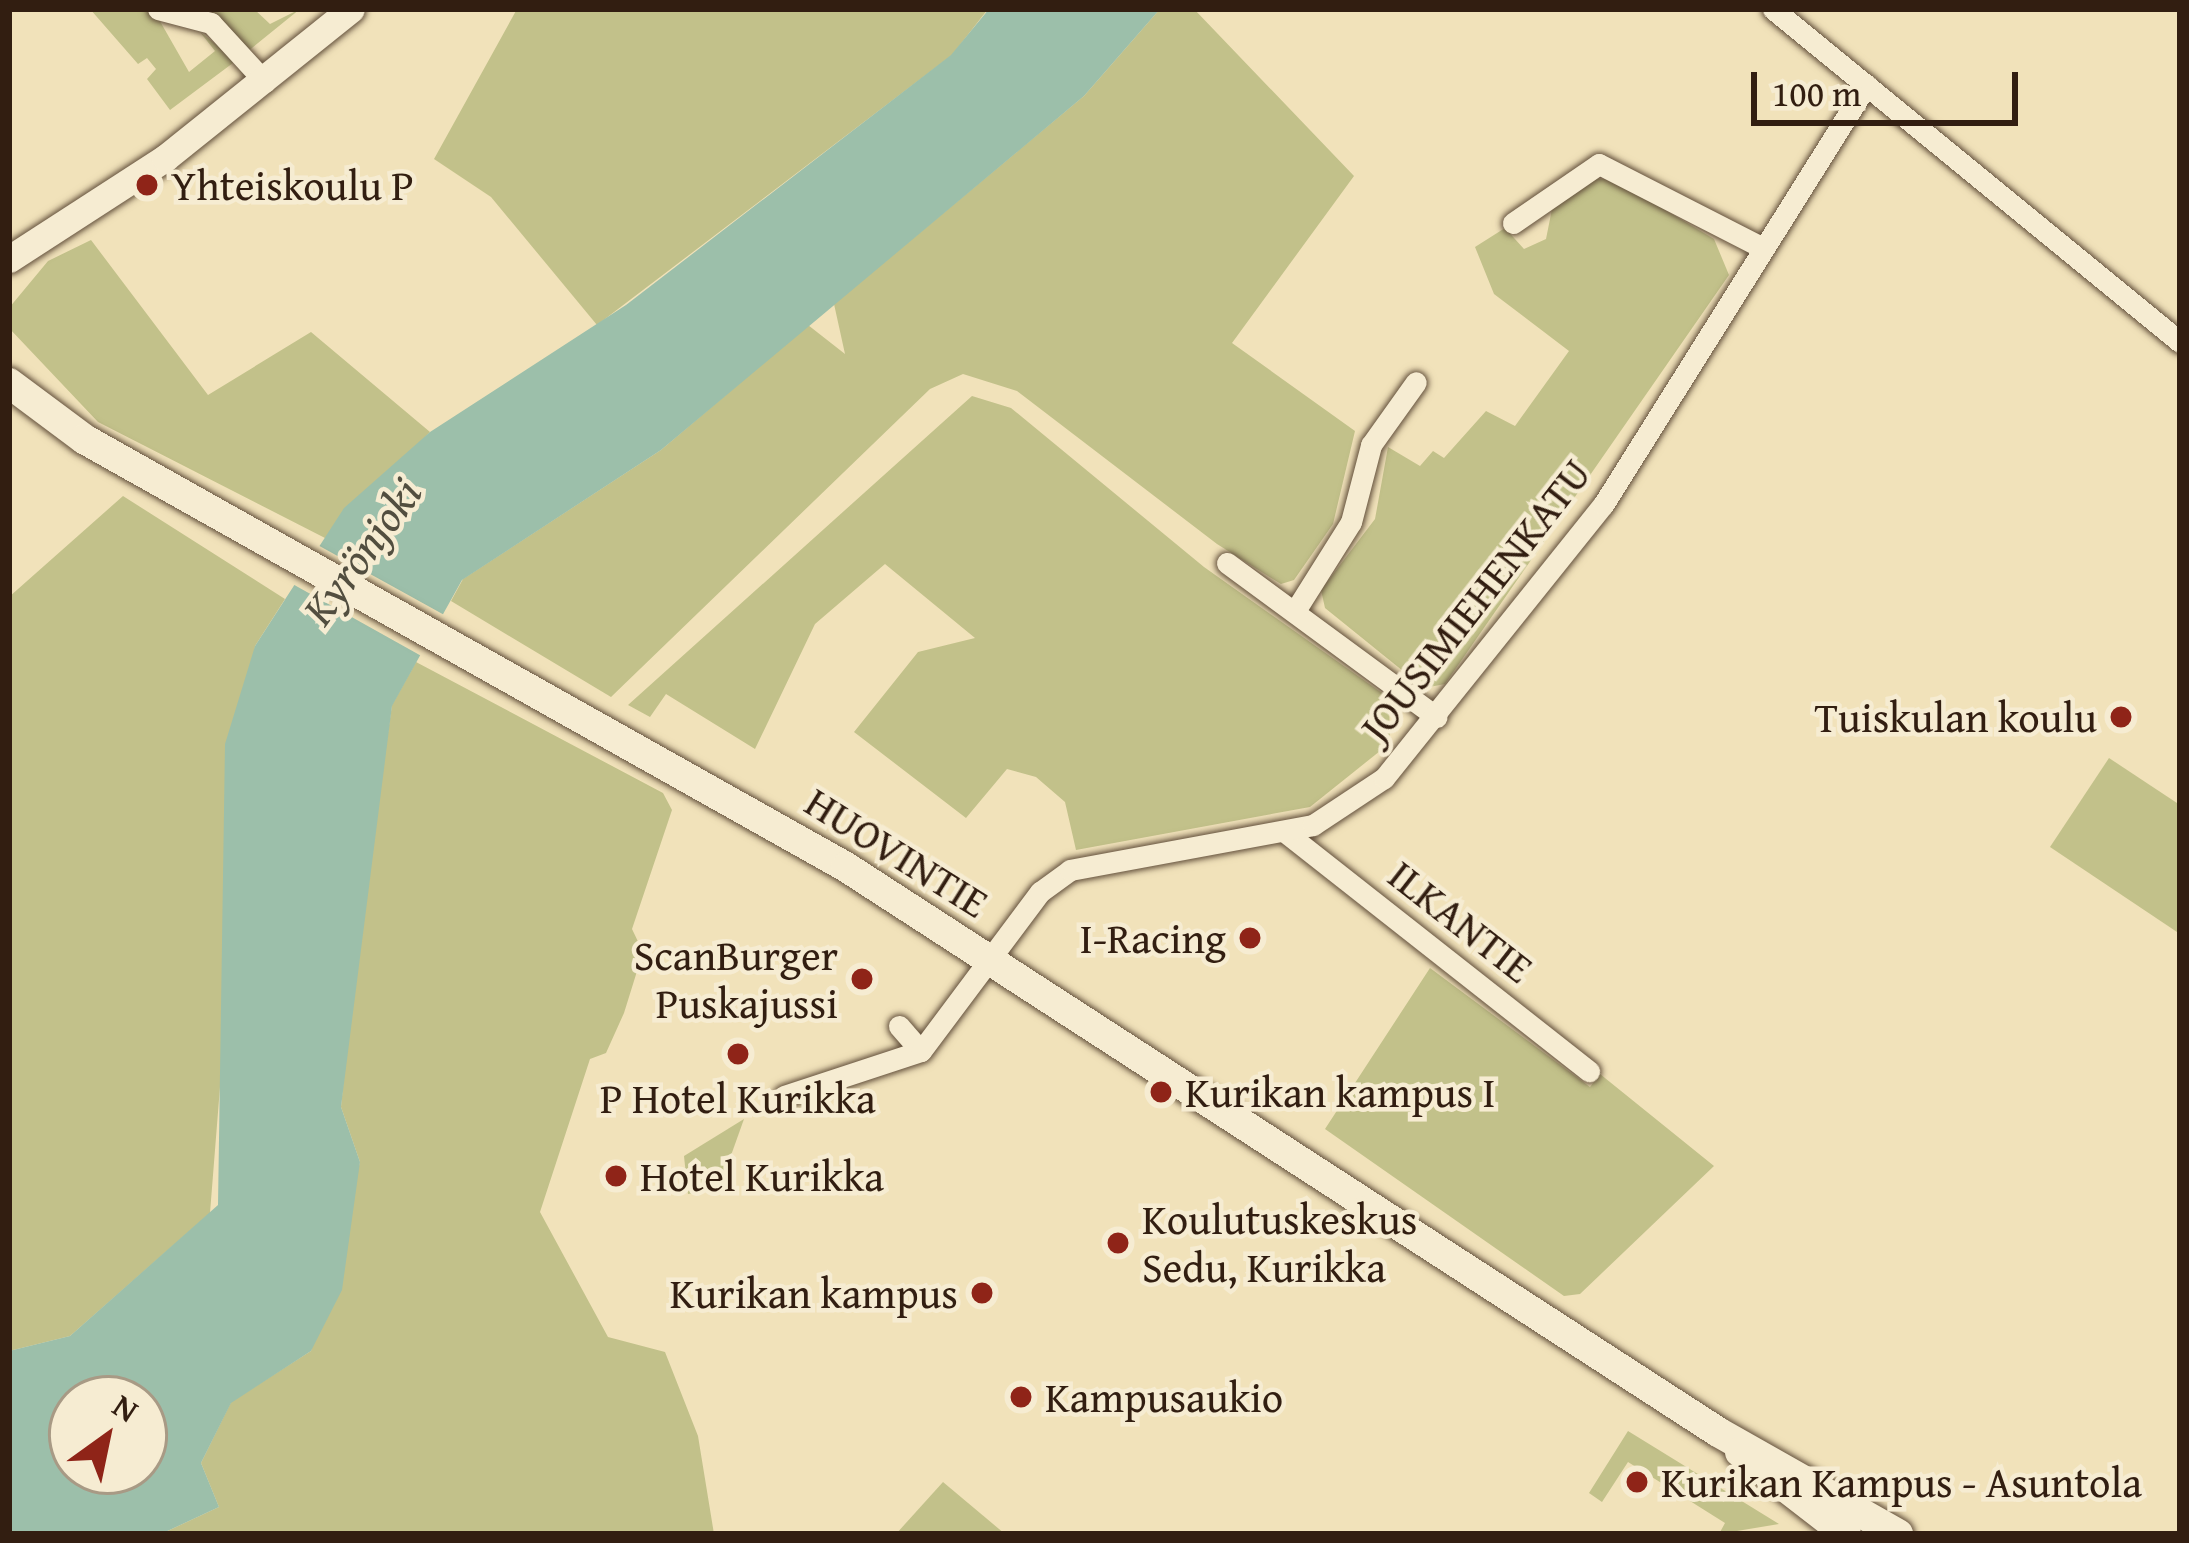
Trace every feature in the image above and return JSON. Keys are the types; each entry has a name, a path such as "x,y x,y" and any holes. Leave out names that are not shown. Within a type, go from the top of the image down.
{"main road":[{"name":"HUOVINTIE","path":"9,383 192,500 666,762 991,959 1718,1432 1898,1534"},
{"name":"HUOVINTIE","path":"1718,1432 1846,1534"}],"street":[{"path":"158,9 211,23 265,82"},
{"path":"9,259 265,82 351,9"},
{"path":"1773,9 2180,342"},
{"name":"JOUSIMIEHENKATU","path":"921,1051 991,959 1070,870 1285,832 1357,801 1437,717 1603,505 1865,85"},
{"path":"1513,223 1599,164 1763,248"},
{"path":"1295,611 1351,522 1370,445 1416,382"},
{"path":"1227,563 1437,717"},
{"name":"ILKANTIE","path":"1285,832 1589,1071"},
{"path":"784,1096 921,1051 899,1026"}],"shaded area":[{"path":"90,9 153,9 189,72 215,51 200,32 237,60 170,110 147,79 156,69 147,58 138,64"},
{"path":"209,9 254,9 270,24 300,9 247,52"},
{"path":"517,9 988,9 952,55 597,325 491,197 434,159"},
{"path":"1160,9 1194,9 1354,176 1232,343 1355,431 1333,524 1294,580 1281,584 1217,544 1017,391 963,374 930,389 611,697 451,601 463,579 661,450 808,325 845,354 834,304 1084,96"},
{"path":"1590,179 1613,179 1714,239 1729,275 1445,684 1424,688 1325,608 1321,590 1375,519 1388,447 1420,466 1433,451 1444,458 1486,411 1515,426 1569,351 1494,294 1475,247 1505,228 1524,249 1546,239 1552,209"},
{"path":"91,240 208,395 311,332 430,432 325,538 98,422 9,328 9,308 48,261"},
{"path":"972,396 1011,408 1204,567 1389,698 1390,743 1310,807 1076,850 1065,802 1036,777 1007,769 966,818 854,732 918,652 975,638 885,564 815,624 755,749 666,694 650,717 628,705"},
{"path":"123,496 285,599 255,646 210,1213 70,1336 9,1351 9,597"},
{"path":"416,662 663,793 672,810 632,929 643,952 624,1013 606,1053 590,1059 540,1212 608,1337 665,1352 698,1436 714,1534 161,1534 219,1507 201,1463 231,1402 311,1351 360,1162 341,1107 357,944 392,705"},
{"path":"2109,758 2180,805 2180,934 2050,847"},
{"path":"1430,968 1590,1087 1600,1074 1714,1166 1580,1294 1564,1296 1325,1129"},
{"path":"744,1119 719,1189 688,1194 684,1156"},
{"path":"1628,1431 1779,1524 1719,1534 1725,1523 1628,1462 1602,1502 1589,1493"},
{"path":"943,1482 1005,1534 896,1534"}],"water":[{"name":"Kyrönjoki","path":"989,9 1160,9 1084,96 661,450 462,580 392,706 341,1107 360,1162 342,1290 311,1351 231,1403 201,1463 219,1507 161,1534 9,1534 9,1351 70,1336 218,1205 225,744 255,646 344,508 430,432 626,305 951,55"}],"pier":[{"path":"314,543 448,617 425,658 289,582"}],"place":[{"name":"Yhteiskoulu P","path":"147,185"},
{"name":"Tuiskulan koulu","path":"2121,717"},
{"name":"I-Racing","path":"1250,938"},
{"name":"ScanBurger Puskajussi","path":"862,979"},
{"name":"P Hotel Kurikka","path":"738,1054"},
{"name":"Kurikan kampus I","path":"1161,1092"},
{"name":"Hotel Kurikka","path":"616,1176"},
{"name":"Koulutuskeskus Sedu, Kurikka","path":"1118,1243"},
{"name":"Kurikan kampus","path":"982,1293"},
{"name":"Kampusaukio","path":"1021,1397"},
{"name":"Kurikan Kampus - Asuntola","path":"1637,1482"}]}
